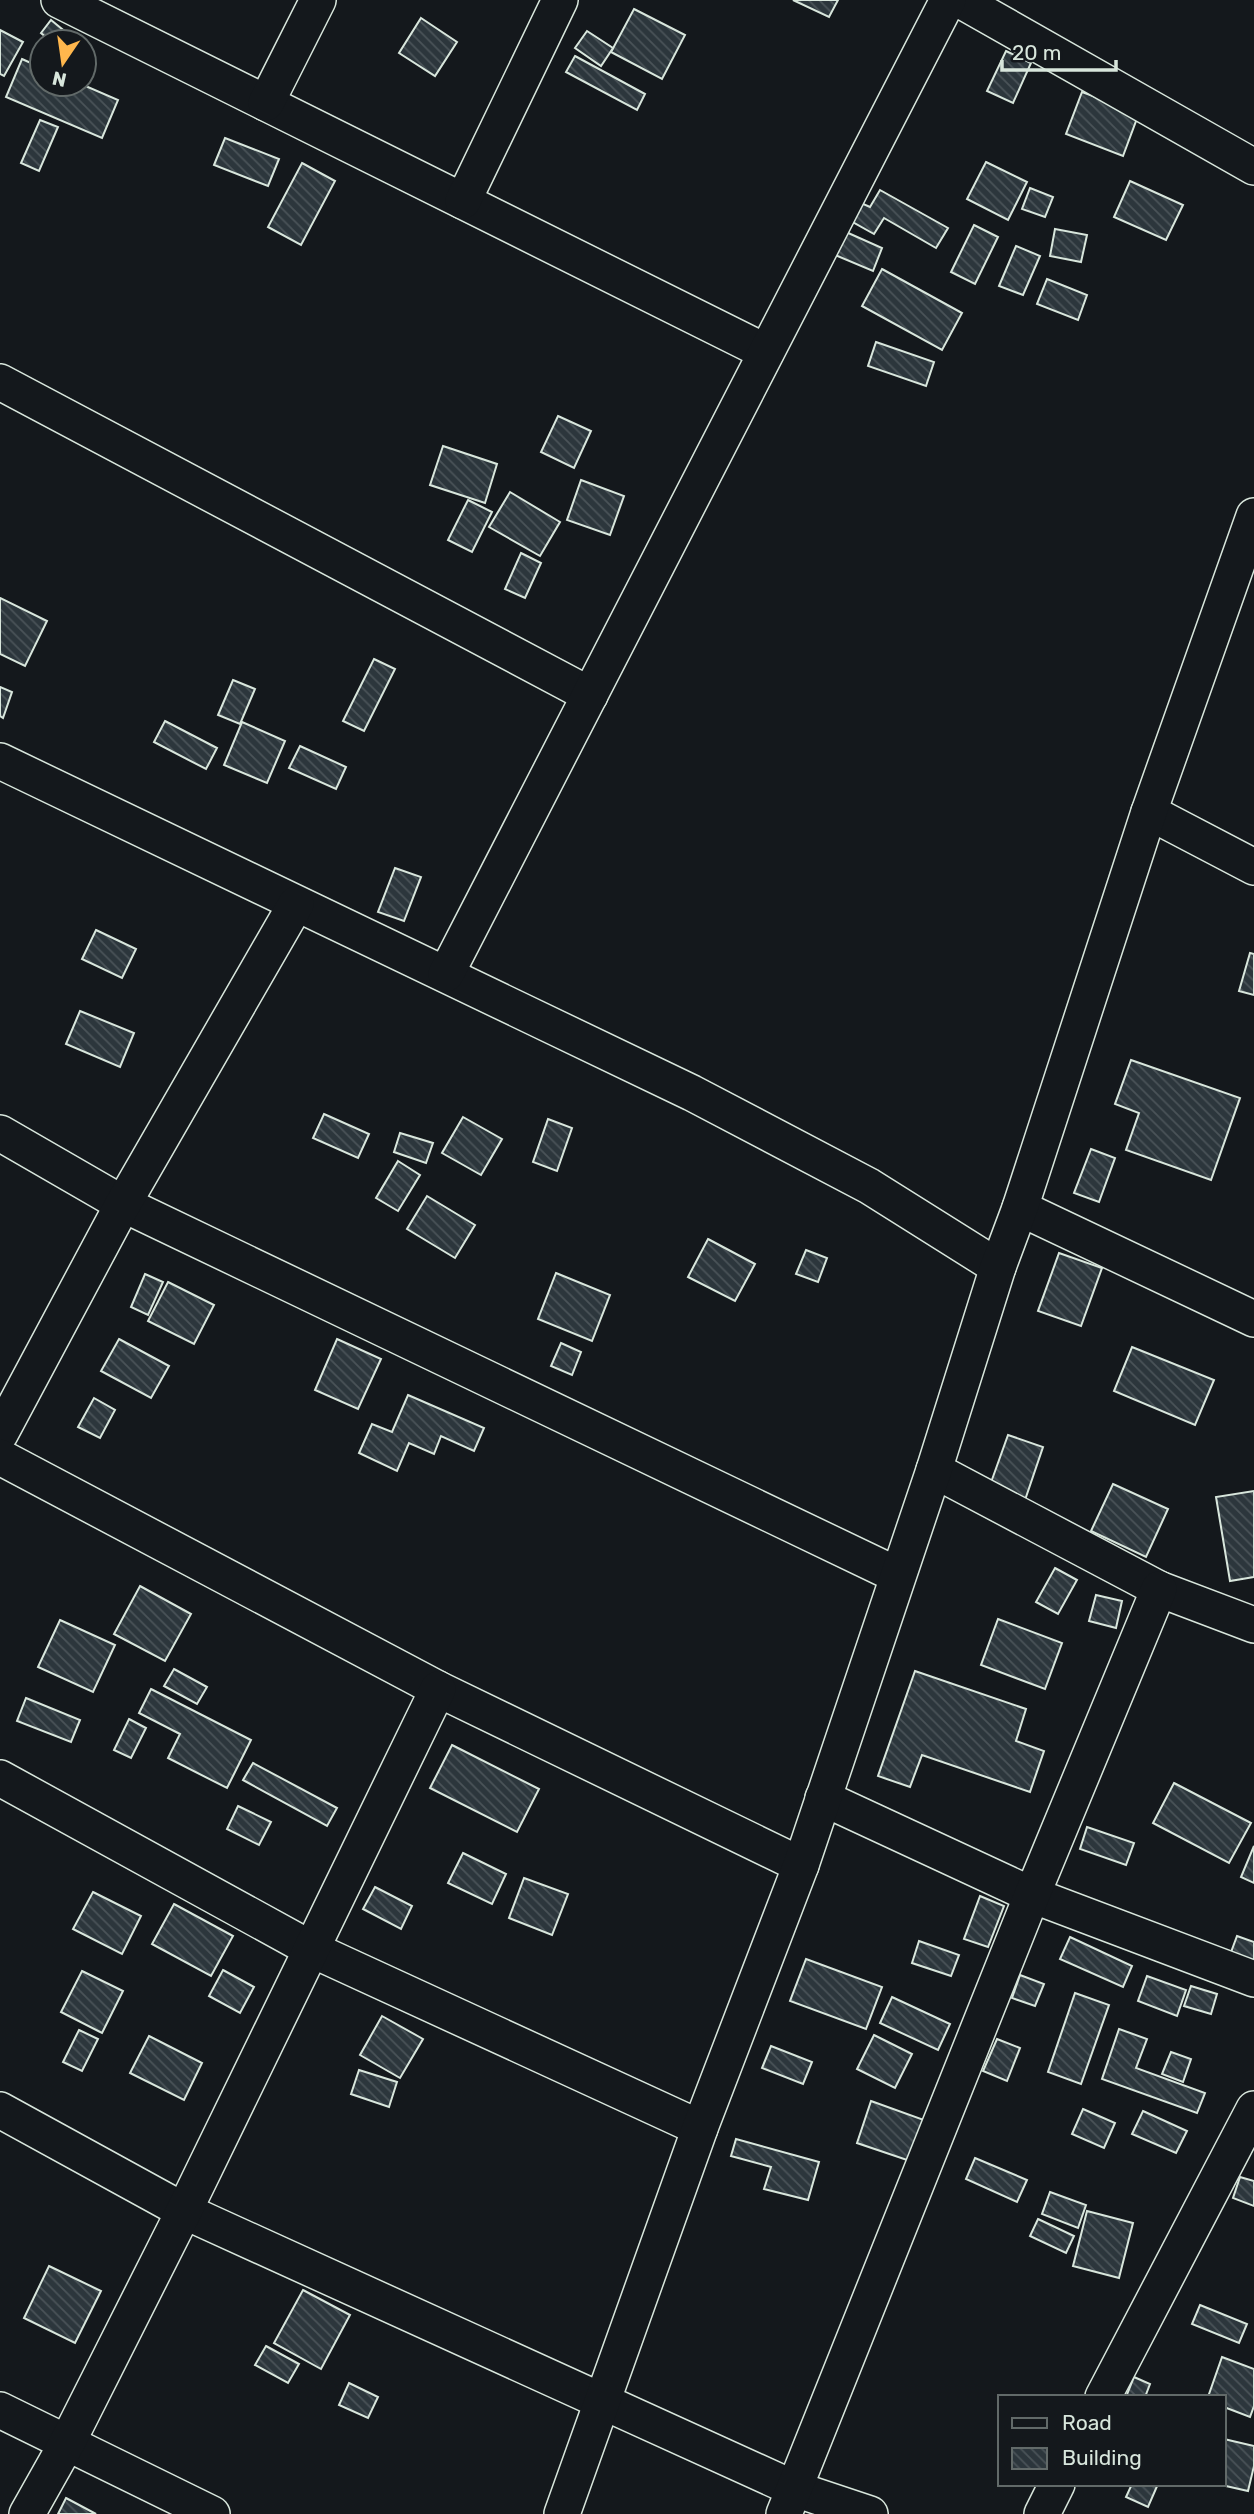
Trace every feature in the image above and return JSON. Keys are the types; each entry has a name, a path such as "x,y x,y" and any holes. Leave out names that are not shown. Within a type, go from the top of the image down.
{"street":[{"path":"59,0 95,8 266,103 766,352"},
{"path":"266,103 318,0"},
{"path":"463,201 560,0"},
{"path":"446,974 948,0"},
{"path":"960,0 1254,167"},
{"path":"0,382 590,695"},
{"path":"562,2514 700,2128 801,1865 934,1470 998,1267 1020,1208 1149,812 1254,516"},
{"path":"0,761 692,1093 869,1186 998,1267"},
{"path":"1149,812 1254,867"},
{"path":"0,1434 123,1204 296,904"},
{"path":"0,1133 123,1204 897,1575"},
{"path":"1020,1208 1254,1319"},
{"path":"0,1457 438,1689 801,1865"},
{"path":"934,1470 1159,1589 1254,1625"},
{"path":"790,2501 1032,1895 1159,1589"},
{"path":"27,2514 67,2443 184,2211 438,1689"},
{"path":"0,1779 313,1950 700,2128"},
{"path":"823,1798 1032,1895 1254,1979"},
{"path":"1104,2395 1254,2109"},
{"path":"0,2110 184,2211 603,2400 790,2501 870,2514"},
{"path":"0,2410 212,2514"},
{"path":"1042,2514 1056,2486"}],"building":[{"path":"793,0 838,0 829,17"},
{"path":"634,9 685,35 662,79 611,52"},
{"path":"421,18 457,42 435,76 399,53"},
{"path":"51,20 61,28 45,28"},
{"path":"0,30 23,42 4,76 0,74"},
{"path":"587,31 613,48 601,66 575,48"},
{"path":"1006,51 1031,63 1013,103 987,91"},
{"path":"575,56 645,94 637,110 566,72"},
{"path":"22,59 28,62 28,98 98,98 98,91 118,100 102,138 6,97"},
{"path":"1082,92 1139,113 1123,156 1066,134"},
{"path":"40,120 58,127 39,171 21,163"},
{"path":"225,138 279,159 268,186 214,165"},
{"path":"986,162 1027,182 1008,220 967,199"},
{"path":"302,163 335,181 301,245 268,227"},
{"path":"1130,181 1183,205 1166,240 1114,217"},
{"path":"1030,188 1053,197 1045,217 1022,209"},
{"path":"880,190 948,228 936,248 884,218 874,234 851,221 861,203 870,207"},
{"path":"974,225 998,237 975,284 951,272"},
{"path":"1055,229 1087,235 1081,262 1050,256"},
{"path":"846,232 882,248 873,271 835,255"},
{"path":"1016,246 1040,256 1023,295 999,286"},
{"path":"882,269 962,313 942,350 862,306"},
{"path":"1047,279 1087,295 1078,320 1037,304"},
{"path":"876,342 934,362 926,386 868,366"},
{"path":"558,416 591,431 574,468 541,452"},
{"path":"443,446 497,464 485,503 430,485"},
{"path":"581,480 624,496 610,535 567,520"},
{"path":"510,492 560,522 540,556 489,527"},
{"path":"468,500 492,512 472,552 448,540"},
{"path":"521,553 541,563 525,598 505,589"},
{"path":"0,598 47,621 25,666 0,654"},
{"path":"374,659 395,669 364,731 343,721"},
{"path":"233,680 255,689 240,724 218,715"},
{"path":"0,687 12,692 3,718 0,716"},
{"path":"165,721 217,748 206,769 154,742"},
{"path":"242,722 285,741 267,783 224,765"},
{"path":"300,746 346,767 336,789 289,768"},
{"path":"395,868 421,877 404,921 378,912"},
{"path":"96,930 136,949 122,978 82,959"},
{"path":"1250,953 1254,954 1254,995 1239,991"},
{"path":"80,1011 134,1033 120,1067 66,1044"},
{"path":"1131,1060 1240,1098 1211,1180 1126,1150 1139,1113 1115,1104"},
{"path":"324,1114 369,1134 358,1158 313,1138"},
{"path":"463,1117 502,1139 481,1175 442,1153"},
{"path":"548,1119 572,1128 557,1171 533,1162"},
{"path":"400,1133 433,1143 426,1163 394,1152"},
{"path":"1091,1149 1115,1158 1099,1202 1074,1193"},
{"path":"398,1161 420,1175 398,1211 376,1198"},
{"path":"427,1196 475,1225 455,1258 407,1229"},
{"path":"708,1239 755,1264 735,1301 688,1277"},
{"path":"806,1250 827,1258 818,1282 796,1274"},
{"path":"1059,1253 1102,1268 1081,1326 1038,1311"},
{"path":"556,1273 610,1295 592,1341 538,1319"},
{"path":"145,1274 163,1282 148,1315 131,1307"},
{"path":"168,1282 214,1305 194,1344 148,1321"},
{"path":"119,1339 169,1366 151,1398 101,1371"},
{"path":"337,1339 381,1359 358,1409 315,1390"},
{"path":"561,1343 581,1352 572,1375 551,1366"},
{"path":"1132,1347 1214,1380 1195,1425 1114,1391"},
{"path":"408,1395 484,1428 474,1451 441,1436 434,1454 409,1443 397,1471 359,1453 372,1424 392,1432"},
{"path":"94,1398 115,1410 100,1438 78,1427"},
{"path":"1008,1435 1043,1447 1025,1500 989,1488"},
{"path":"1113,1484 1168,1509 1146,1557 1091,1531"},
{"path":"1254,1491 1254,1577 1230,1581 1216,1497"},
{"path":"1055,1568 1077,1580 1058,1614 1036,1602"},
{"path":"140,1586 191,1614 165,1661 114,1634"},
{"path":"1096,1595 1122,1601 1116,1628 1089,1621"},
{"path":"998,1619 1062,1643 1045,1689 981,1665"},
{"path":"60,1620 115,1645 93,1692 38,1667"},
{"path":"174,1669 207,1687 197,1704 164,1686"},
{"path":"915,1671 1026,1709 1016,1741 1044,1751 1030,1792 922,1755 910,1787 878,1776"},
{"path":"151,1689 251,1740 227,1788 168,1758 180,1734 139,1713"},
{"path":"26,1698 80,1720 71,1742 17,1721"},
{"path":"129,1719 146,1728 131,1758 114,1750"},
{"path":"452,1745 539,1789 517,1832 430,1788"},
{"path":"253,1763 337,1808 327,1826 243,1780"},
{"path":"1174,1783 1251,1823 1229,1863 1153,1823"},
{"path":"238,1806 271,1822 259,1845 227,1829"},
{"path":"1087,1827 1134,1843 1126,1865 1080,1849"},
{"path":"1254,1846 1254,1883 1241,1877"},
{"path":"463,1853 506,1874 492,1904 448,1883"},
{"path":"524,1878 568,1894 552,1935 509,1918"},
{"path":"375,1887 412,1906 401,1929 363,1909"},
{"path":"93,1892 141,1916 122,1954 73,1929"},
{"path":"980,1896 1004,1906 988,1947 964,1939"},
{"path":"174,1904 233,1936 211,1976 152,1944"},
{"path":"1237,1936 1254,1942 1254,1963 1230,1955"},
{"path":"1070,1937 1132,1966 1123,1987 1060,1959"},
{"path":"919,1941 959,1955 951,1976 912,1963"},
{"path":"806,1959 882,1987 866,2029 790,2001"},
{"path":"223,1970 254,1987 240,2013 209,1996"},
{"path":"82,1971 123,1991 102,2033 61,2012"},
{"path":"1020,1975 1044,1984 1035,2006 1012,1998"},
{"path":"1147,1976 1186,1990 1177,2016 1138,2001"},
{"path":"1191,1986 1217,1994 1211,2014 1184,2006"},
{"path":"1075,1993 1109,2005 1081,2084 1048,2072"},
{"path":"892,1997 950,2024 938,2050 880,2023"},
{"path":"382,2016 423,2039 400,2078 360,2055"},
{"path":"1119,2029 1147,2039 1136,2068 1205,2093 1197,2113 1102,2079"},
{"path":"79,2030 98,2039 82,2071 63,2062"},
{"path":"874,2035 912,2054 895,2088 857,2069"},
{"path":"149,2036 202,2063 184,2100 130,2073"},
{"path":"997,2039 1020,2048 1007,2081 983,2071"},
{"path":"771,2046 812,2062 803,2084 762,2068"},
{"path":"1171,2052 1191,2059 1183,2082 1162,2074"},
{"path":"359,2070 397,2082 389,2107 351,2094"},
{"path":"871,2101 924,2120 910,2161 857,2143"},
{"path":"1083,2109 1115,2123 1104,2148 1072,2134"},
{"path":"1143,2111 1187,2131 1176,2153 1132,2134"},
{"path":"736,2139 819,2162 808,2200 764,2189 771,2167 731,2156"},
{"path":"975,2158 1027,2180 1017,2202 966,2179"},
{"path":"1240,2177 1254,2181 1254,2206 1233,2198"},
{"path":"1050,2192 1086,2205 1078,2228 1042,2214"},
{"path":"1087,2211 1133,2223 1119,2278 1073,2266"},
{"path":"1038,2219 1074,2236 1066,2253 1030,2236"},
{"path":"49,2266 101,2291 75,2343 24,2318"},
{"path":"303,2290 350,2315 321,2369 274,2343"},
{"path":"1200,2305 1247,2324 1239,2343 1192,2324"},
{"path":"266,2346 299,2364 288,2383 255,2365"},
{"path":"1222,2357 1254,2369 1254,2406 1250,2417 1226,2408 1226,2395 1209,2395"},
{"path":"1134,2377 1150,2384 1146,2395 1127,2395"},
{"path":"349,2383 378,2397 368,2418 339,2405"},
{"path":"1226,2439 1254,2446 1254,2466 1248,2491 1226,2486"},
{"path":"1131,2486 1157,2486 1148,2507 1126,2497"},
{"path":"66,2498 96,2514 58,2514"}]}
